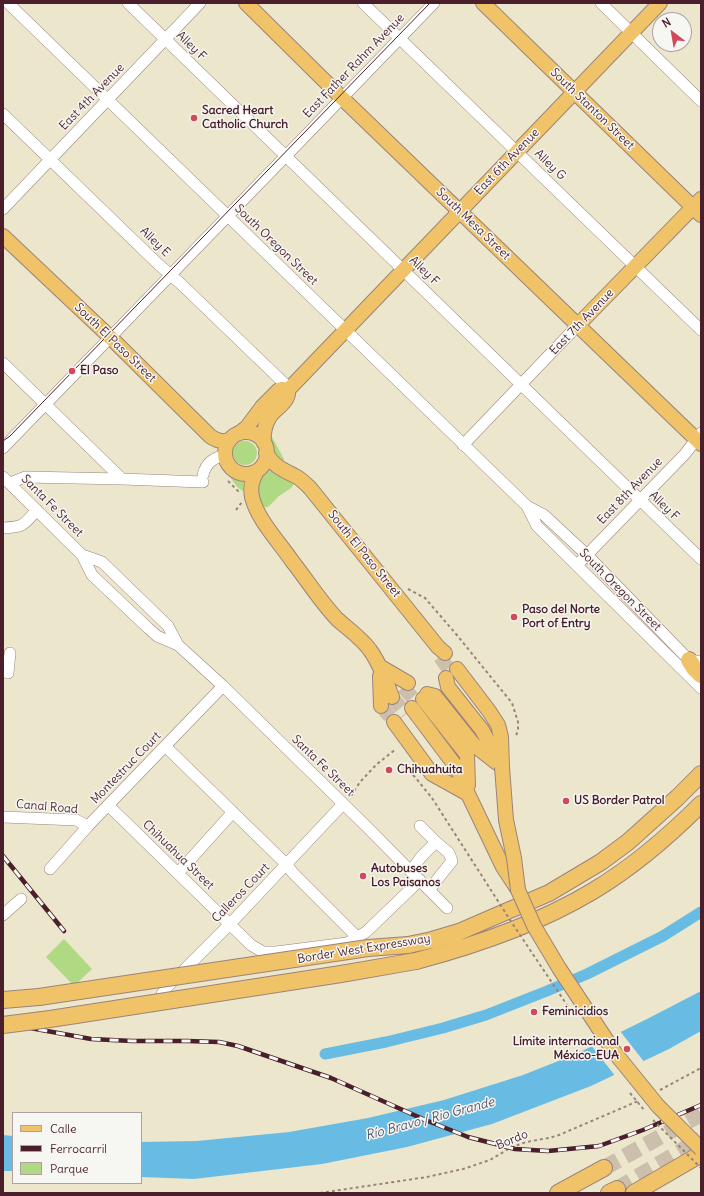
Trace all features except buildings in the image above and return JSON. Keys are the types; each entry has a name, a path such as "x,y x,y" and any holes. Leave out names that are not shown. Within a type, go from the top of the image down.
{"highway":[{"path":"695,661 694,668 701,675"},
{"path":"601,862 614,846 649,815 701,763"},
{"name":"Border West Expressway","path":"3,1000 85,990 368,948 408,944 432,940 459,932 549,893 601,862 628,842 653,820 701,774"},
{"name":"Border West Expressway","path":"3,1025 333,975 416,961 454,951 521,927 563,908 594,891 651,850 701,804"},
{"path":"634,1193 701,1154"},
{"path":"558,1193 604,1168"}],"main road":[{"name":"South Mesa Street","path":"246,3 342,98 699,439"},
{"name":"South Stanton Street","path":"483,3 575,92 698,207"},
{"name":"East 6th Avenue","path":"265,448 263,432 266,422 273,412 287,398 288,389 660,3"},
{"name":"East 7th Avenue","path":"578,325 636,266 698,207"},
{"name":"South El Paso Street","path":"3,236 110,337 210,436 216,440 223,441 234,437"},
{"name":"East 6th Avenue","path":"234,437 251,422 262,407 279,390 288,389"},
{"path":"257,471 246,474 235,471 230,467 226,461 225,455 227,445 234,437 245,433 252,433 260,438 265,448 264,464 257,471 252,480 251,488 252,496 258,511 266,525 336,618 368,647 395,694 379,666"},
{"name":"South El Paso Street","path":"265,448 271,461 276,466 299,478 310,488 441,652"},
{"path":"452,674 489,711 498,725 501,737 506,820 514,858 518,890"},
{"path":"411,708 435,696 474,745 502,767"},
{"path":"411,708 457,768 503,867 518,890 542,940 614,1053 658,1106 701,1150"},
{"path":"411,708 432,774 468,794"}],"street":[{"name":"South Oregon Street","path":"8,3 463,445 527,506 544,515 587,555 695,661"},
{"name":"Alley F","path":"128,3 701,559"},
{"name":"East 4th Avenue","path":"3,208 200,3"},
{"name":"Alley G","path":"363,3 701,330"},
{"name":"East Father Rahm Avenue","path":"3,448 434,3"},
{"path":"601,3 701,101"},
{"name":"Alley E","path":"3,114 288,389"},
{"name":"East 7th Avenue","path":"463,445 578,325"},
{"path":"3,363 122,479"},
{"name":"East 8th Avenue","path":"576,565 699,439"},
{"path":"6,480 25,477 203,479 207,465 216,457 225,455"},
{"name":"Santa Fe Street","path":"6,480 82,555 92,575 157,636 178,645 223,686 447,908"},
{"name":"South Oregon Street","path":"527,506 537,526 701,688"},
{"path":"3,528 24,525 37,510"},
{"name":"Santa Fe Street","path":"82,555 102,562 168,626 178,645"},
{"path":"8,673 10,653"},
{"name":"Montestruc Court","path":"50,869 88,826 223,686"},
{"path":"165,746 286,864 357,938"},
{"name":"Calleros Court","path":"160,1001 162,994 167,987 230,924 343,804"},
{"name":"Chihuahua Street","path":"108,805 251,945 263,952 276,952 348,943 366,932 420,880"},
{"path":"178,873 233,812"},
{"name":"Canal Road","path":"3,816 76,820 88,826"},
{"path":"420,826 449,853 452,861 430,890"},
{"path":"411,871 421,857 436,842"},
{"path":"3,915 21,898"}],"path":[{"path":"228,482 241,493"},
{"path":"456,634 512,703 518,722 516,736"},
{"path":"343,804 352,795 360,782 377,764 396,749"},
{"path":"404,767 415,777 432,798"},
{"path":"656,1091 701,1068"},
{"name":"Bordo","path":"320,1193 427,1177 463,1168 490,1160 510,1148 526,1142 549,1138 622,1108 642,1098"}],"green space":[{"path":"271,435 284,459 283,464 281,464 272,451 270,444"},
{"path":"240,441 250,441 257,448 257,458 250,465 240,465 233,458 233,448"},
{"path":"272,470 293,482 293,486 279,496 268,507 264,507 261,505 256,485 264,473"},
{"path":"231,474 244,482 246,492 238,488 230,477"},
{"path":"64,939 92,969 74,986 46,957"}],"water":[{"name":"Río Bravo / Rio Grande","path":"701,991 701,1031 669,1049 591,1086 492,1124 407,1147 322,1164 194,1179 142,1177 142,1142 197,1141 289,1132 368,1118 444,1100 523,1075 576,1054"},
{"path":"3,1135 12,1136 12,1171 3,1171"}],"pier":[{"path":"620,1031 645,1063 616,1077 591,1045"}],"waterway":[{"path":"325,1054 386,1042 443,1028 486,1015 587,974 663,936 701,912"}],"tunnel":[{"path":"440,657 452,674"},
{"path":"403,687 418,704"},
{"path":"392,697 406,714"},
{"path":"381,706 394,722"},
{"path":"604,1168 701,1114"},
{"path":"617,1189 701,1139"}],"tram line":[{"path":"3,441 10,436 430,3"}],"railway":[{"path":"3,856 64,931"},
{"path":"3,1023 91,1039 219,1042 238,1046 331,1078 423,1119 468,1137 515,1149 548,1151 599,1146 643,1130 701,1105"}],"place":[{"name":"Sacred Heart Catholic Church","path":"194,118"},
{"name":"El Paso","path":"72,371"},
{"name":"Paso del Norte Port of Entry","path":"514,617"},
{"name":"Chihuahuita","path":"389,770"},
{"name":"US Border Patrol","path":"566,801"},
{"name":"Autobuses Los Paisanos","path":"363,876"},
{"name":"Feminicidios","path":"534,1012"},
{"name":"Límite internacional México-EUA","path":"627,1049"}]}
